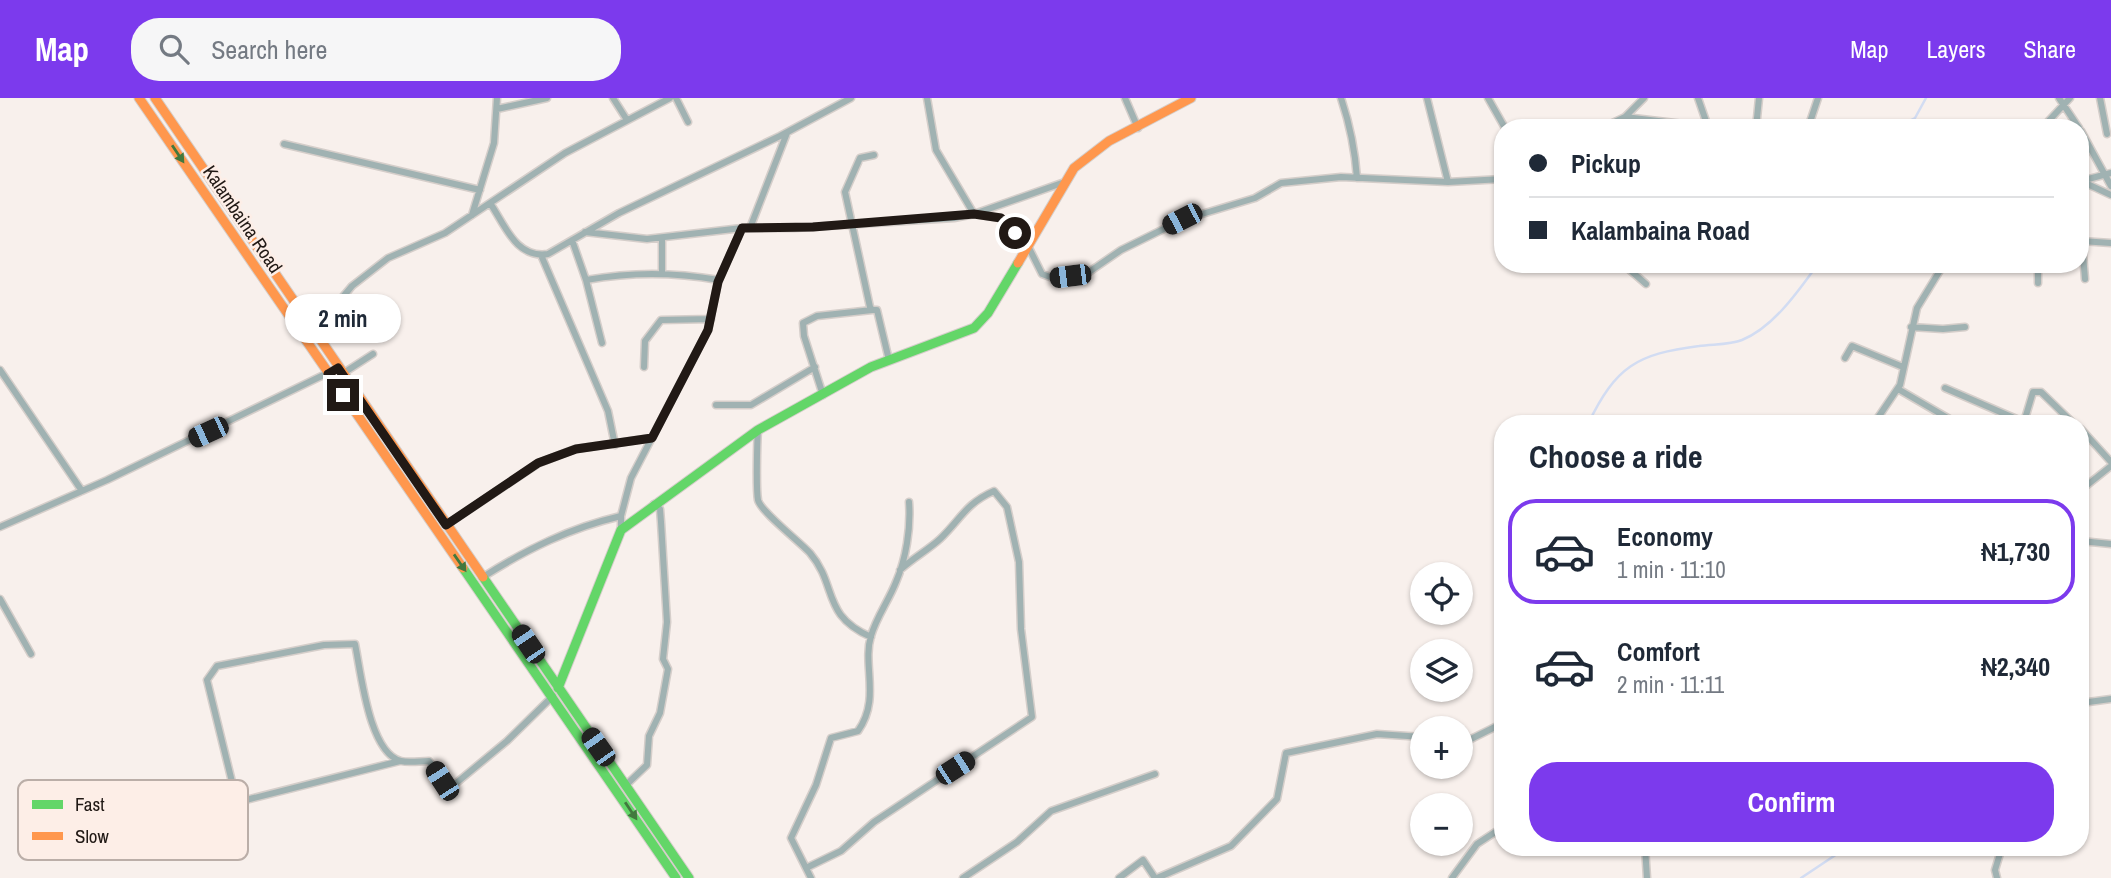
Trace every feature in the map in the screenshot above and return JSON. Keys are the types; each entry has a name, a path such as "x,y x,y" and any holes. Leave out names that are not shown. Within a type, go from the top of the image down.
{"main road":[{"name":"Kalambaina Road","path":"139,98 328,374 555,692 676,878"},
{"path":"155,98 483,577 555,692 689,878"},
{"path":"555,692 621,530 758,430 889,360 974,328 988,313 1029,248 1062,183 1094,150 1191,98"}],"street":[{"path":"471,216 494,143 497,98"},
{"path":"497,109 547,98"},
{"path":"613,98 627,120"},
{"path":"314,331 338,300 369,271 471,216 565,152 670,98"},
{"path":"676,98 688,122"},
{"path":"490,203 520,248 541,255 852,98"},
{"path":"928,98 936,150 974,214"},
{"path":"1125,98 1138,128"},
{"path":"1341,98 1348,127 1354,138 1357,178"},
{"path":"1427,98 1448,182"},
{"path":"1489,98 1500,119"},
{"path":"1621,119 1644,98"},
{"path":"1694,98 1704,119"},
{"path":"1757,119 1759,98"},
{"path":"1811,119 1818,98"},
{"path":"2059,98 2062,107 2072,119"},
{"path":"2051,119 2070,98"},
{"path":"2099,98 2108,119 2107,134"},
{"path":"1625,117 1642,119"},
{"path":"621,530 621,516 631,478 696,354 710,319 719,280 746,228 787,133"},
{"path":"2089,143 2108,174 2111,186"},
{"path":"284,144 480,190"},
{"path":"872,310 845,192 860,158 874,155"},
{"path":"2089,179 2108,174"},
{"path":"585,232 662,238 746,228 852,225 974,214 1001,218 1029,248 1042,274 1053,278 1089,272 1121,250 1182,219 1255,198 1281,183 1357,178 1448,182 1494,179"},
{"path":"974,214 1062,183"},
{"path":"2089,185 2111,195"},
{"path":"662,238 662,272"},
{"path":"572,240 586,279 602,343"},
{"path":"2089,242 2108,243 2111,251"},
{"path":"541,255 608,411 615,445"},
{"path":"586,279 633,272 662,272 719,280"},
{"path":"1633,273 1646,285"},
{"path":"1880,415 1898,389 1910,327 1917,308 1938,273"},
{"path":"2038,273 2038,283"},
{"path":"2084,273 2085,279"},
{"path":"823,395 804,336 803,323 817,316 877,310 889,360"},
{"path":"644,367 645,341 662,320 710,319"},
{"path":"1910,327 1965,327"},
{"path":"1845,358 1852,346 1903,367"},
{"path":"0,527 373,354"},
{"path":"716,405 751,405 816,367"},
{"path":"0,370 82,491"},
{"path":"1945,388 2007,415"},
{"path":"1898,389 1943,415"},
{"path":"2028,415 2033,392 2041,392 2065,415"},
{"path":"758,430 758,500 764,512 791,533 812,555 844,622 871,637"},
{"path":"446,525 538,463 576,449 652,438"},
{"path":"2089,438 2111,464 2089,483"},
{"path":"806,868 841,851 874,822 1032,717 1021,629 1019,562 1007,507 994,491 977,498 963,510 940,539 900,570"},
{"path":"811,878 791,838 816,785 831,738 858,731 864,720 871,687 871,637 900,570 910,519 909,502"},
{"path":"625,786 639,776 647,765 649,736 666,688 668,669 663,659 667,622 660,509 654,504"},
{"path":"483,577 531,547 587,524 621,516"},
{"path":"2089,542 2111,544"},
{"path":"0,598 31,654"},
{"path":"232,780 207,680 218,666 324,645 355,644 367,706 380,748 400,761"},
{"path":"248,799 400,761 429,761 449,789 506,741 555,692"},
{"path":"2089,703 2111,699"},
{"path":"1473,738 1494,728"},
{"path":"1119,878 1143,860 1156,878 1231,846 1277,799 1286,753 1377,734 1410,736"},
{"path":"963,878 1017,842 1051,811 1155,774"},
{"path":"1452,878 1477,844 1494,833"},
{"path":"1646,856 1647,878"},
{"path":"1997,878 1994,870 1999,856"}],"waterway":[{"path":"1913,119 1926,98"},
{"path":"1592,415 1608,388 1631,366 1659,353 1732,343 1754,334 1785,307 1812,273"},
{"path":"1801,878 1834,856"}],"traffic: fast":[{"path":"558,688 621,530 758,430 871,367 974,328 988,313 1018,263"},
{"path":"463,568 676,878"},
{"path":"483,577 689,878"}],"traffic: slow":[{"path":"139,98 463,568"},
{"path":"155,98 483,577"},
{"path":"1018,263 1074,168 1109,141 1191,98"}],"route":[{"path":"343,395 328,374 338,368 446,525 489,499 538,463 576,449 652,438 708,330 718,282 742,228 852,225 954,218 974,214 1001,218 1015,233"}]}
